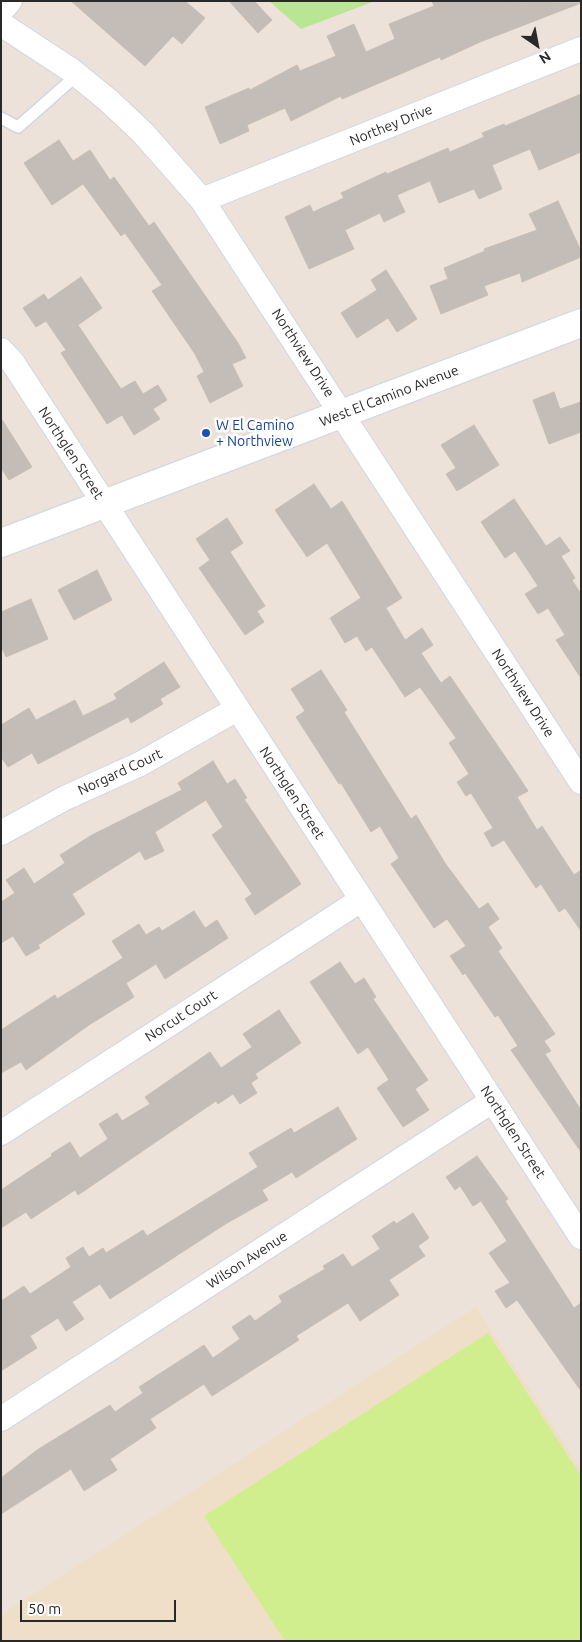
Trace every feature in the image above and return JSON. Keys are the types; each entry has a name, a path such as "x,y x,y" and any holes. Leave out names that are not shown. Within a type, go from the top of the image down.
{"main road":[{"name":"West El Camino Avenue","path":"1,543 580,324"}],"street":[{"path":"1,11 10,1"},
{"name":"Northview Drive","path":"1,24 77,75 143,133 202,200 581,782"},
{"name":"Northey Drive","path":"202,200 581,49"},
{"name":"Northglen Street","path":"1,350 13,363 581,1237"},
{"name":"Norgard Court","path":"1,832 65,798 140,764 237,709"},
{"name":"Norcut Court","path":"1,1133 362,900"},
{"name":"Wilson Avenue","path":"1,1419 492,1101"}],"lane":[{"path":"1,118 18,127 77,75"}],"shaded area":[{"path":"476,1307 581,1469 581,1641 1,1641 1,1615"}],"green space":[{"path":"269,1 375,1 301,29"},
{"path":"488,1333 581,1476 581,1641 285,1641 204,1516"}],"building":[{"path":"71,1 185,1 205,18 182,44 173,36 145,66"},
{"path":"229,1 254,1 272,20 258,33"},
{"path":"432,1 581,3 480,42 441,60 440,57 342,99 341,96 291,121 285,108 247,125 249,131 220,144 205,107 249,88 250,90 297,65 300,71 336,56 327,36 354,24 366,52 395,39 389,24 434,6"},
{"path":"581,94 581,152 539,170 530,149 492,165 502,189 479,199 474,189 439,203 430,181 397,195 405,212 384,222 380,213 345,230 354,249 309,269 285,217 310,205 313,212 344,198 341,193 386,172 387,174 448,148 450,152 484,137 482,133 504,124 505,126"},
{"path":"59,140 73,161 90,150 110,180 114,177 149,226 154,222 238,343 246,358 232,364 243,386 210,403 197,376 204,372 195,354 152,291 162,285 125,233 121,236 83,184 52,205 24,163"},
{"path":"558,201 581,251 581,257 522,282 520,273 484,286 488,295 441,314 430,286 448,279 444,268 485,251 484,249 537,230 529,214"},
{"path":"386,270 417,319 397,332 388,318 357,338 341,313 377,290 371,280"},
{"path":"81,277 102,308 78,325 121,389 135,381 143,394 158,385 167,400 153,409 160,419 134,435 122,415 107,424 61,353 66,350 46,321 36,327 23,308 44,294 48,300"},
{"path":"554,392 560,409 581,402 581,432 549,444 533,400"},
{"path":"1,418 32,467 9,480 1,468"},
{"path":"474,425 499,465 457,491 446,474 456,468 441,445"},
{"path":"314,484 331,509 342,501 402,598 386,608 405,640 422,628 433,645 421,653 441,683 450,676 517,774 528,791 517,797 537,830 542,826 574,875 581,870 581,931 565,908 559,912 541,884 536,888 504,840 492,847 484,833 493,828 471,793 466,796 457,782 469,774 449,743 456,738 420,687 405,697 372,647 366,651 357,636 345,643 330,618 361,598 327,543 307,557 275,510"},
{"path":"514,499 546,546 560,537 570,551 561,556 575,578 572,580 581,594 581,678 556,640 565,635 548,608 538,614 525,594 538,586 515,551 505,558 481,522"},
{"path":"227,518 243,543 230,552 265,606 257,611 264,622 245,635 199,568 210,560 196,539"},
{"path":"97,570 112,600 74,620 58,590"},
{"path":"31,599 48,639 6,657 1,646 1,612"},
{"path":"164,662 180,687 160,699 163,704 131,723 128,717 38,764 32,753 8,767 1,757 1,725 29,708 36,720 75,700 83,716 117,699 114,694"},
{"path":"321,670 347,710 344,712 411,819 416,815 445,863 479,909 488,903 499,919 488,927 502,948 498,951 555,1034 544,1041 551,1051 545,1054 581,1110 581,1152 511,1050 518,1046 498,1015 495,1017 465,973 463,975 450,956 466,946 447,919 434,928 391,864 399,858 380,826 371,832 341,783 339,784 296,717 305,711 291,689"},
{"path":"213,761 227,784 235,779 247,798 244,799 301,884 255,915 245,899 252,894 212,835 223,827 206,800 155,832 164,851 145,860 140,851 72,894 85,914 38,945 40,948 26,956 13,936 1,943 1,902 15,893 6,880 24,868 34,884 65,863 60,855 92,835 182,790 178,783"},
{"path":"194,911 205,928 217,920 228,938 165,979 156,964 126,983 134,997 89,1025 26,1070 21,1062 1,1073 1,1030 55,995 57,999 123,958 112,941 139,924 146,935 159,927 162,931"},
{"path":"340,962 355,984 364,978 376,997 373,999 428,1080 415,1089 429,1110 403,1127 377,1088 389,1080 368,1047 358,1054 310,982"},
{"path":"279,1010 301,1043 255,1074 258,1078 251,1083 257,1093 240,1104 233,1094 218,1104 216,1101 78,1195 75,1190 31,1219 26,1212 1,1228 1,1190 70,1142 80,1158 108,1139 99,1124 117,1113 122,1121 150,1104 145,1097 210,1052 221,1068 252,1047 243,1034"},
{"path":"338,1107 357,1139 296,1178 292,1172 262,1190 268,1200 227,1223 110,1299 100,1284 72,1302 84,1319 66,1331 58,1318 30,1336 37,1348 1,1371 1,1301 24,1286 30,1294 71,1267 66,1258 83,1247 89,1257 103,1248 106,1253 143,1230 147,1236 258,1167 249,1153 291,1128 294,1133"},
{"path":"477,1156 508,1199 505,1201 574,1308 581,1303 581,1391 517,1300 506,1308 495,1291 510,1283 489,1253 507,1241 481,1201 473,1206 460,1186 455,1190 446,1177"},
{"path":"413,1213 429,1238 418,1246 425,1256 389,1280 399,1295 360,1321 348,1303 296,1336 299,1340 212,1396 204,1384 150,1419 156,1428 110,1459 117,1470 84,1491 71,1469 1,1514 1,1478 37,1450 110,1405 115,1412 143,1393 139,1387 204,1345 213,1358 240,1339 232,1327 250,1315 255,1321 282,1302 279,1296 325,1269 323,1266 343,1254 352,1267 380,1249 372,1236 394,1221 396,1224"}],"place":[{"name":"W El Camino + Northview","path":"206,433"}]}
